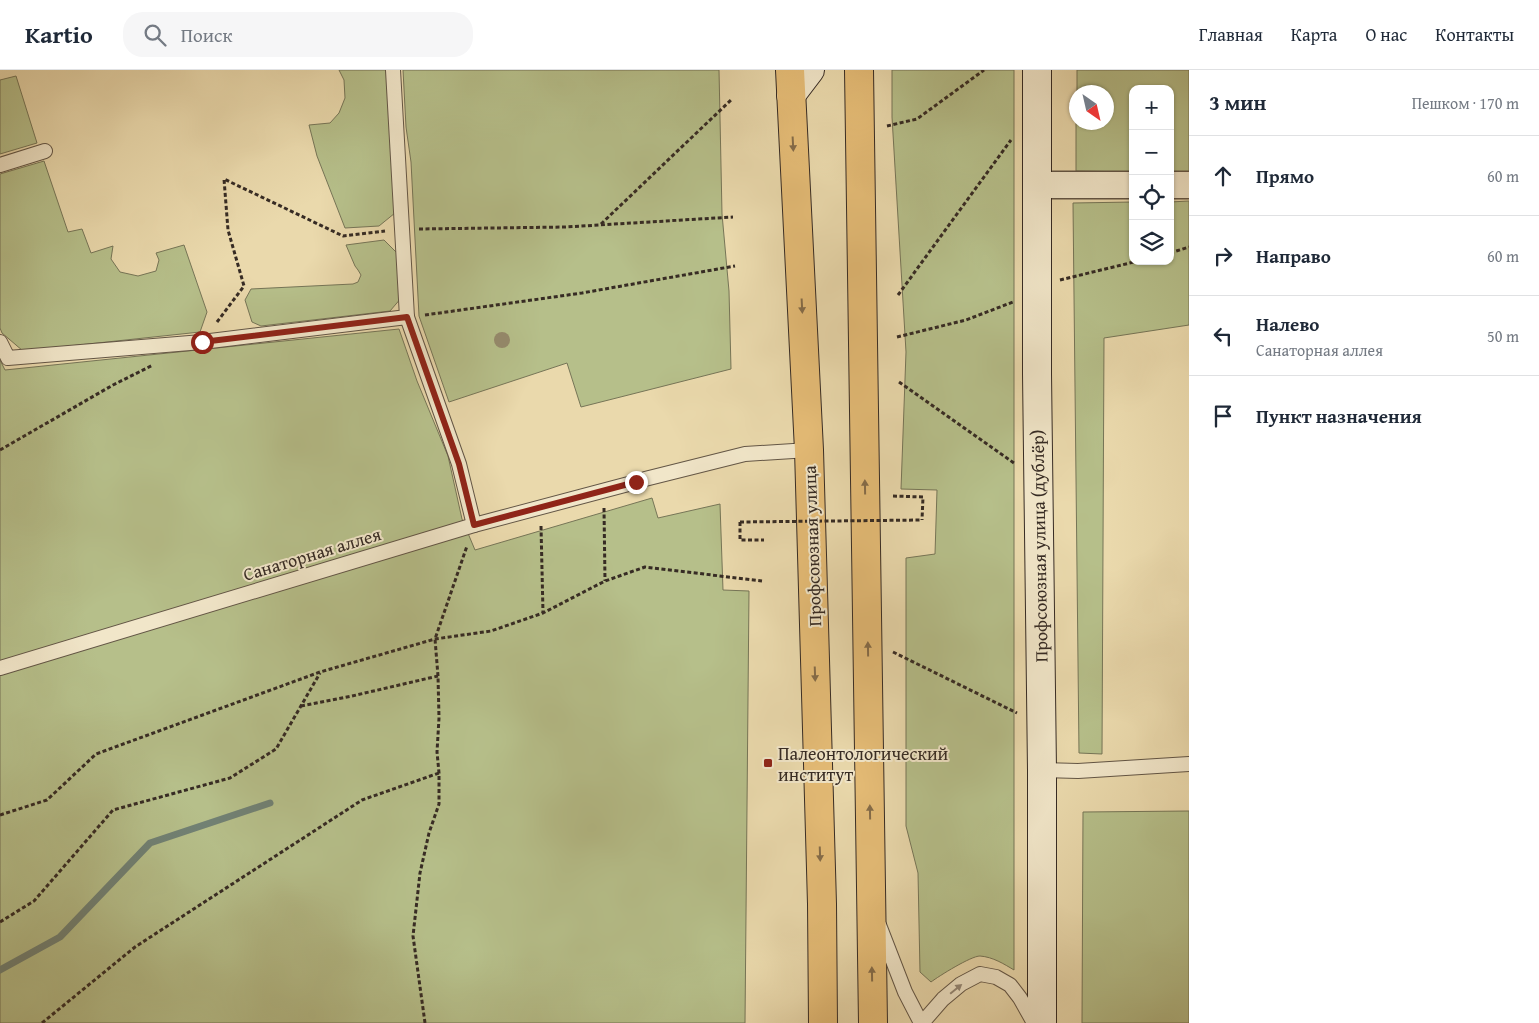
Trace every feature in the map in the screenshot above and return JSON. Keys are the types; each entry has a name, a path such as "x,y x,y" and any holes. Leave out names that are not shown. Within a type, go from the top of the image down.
{"main road":[{"path":"860,70 873,1023"},
{"name":"Профсоюзная улица","path":"791,83 809,450 822,904 823,1023"}],"street":[{"path":"791,83 810,70"},
{"name":"Профсоюзная улица (дублёр)","path":"1037,70 1037,185 1028,293 1039,480 1042,1023"},
{"path":"1037,185 1129,185"},
{"path":"1174,185 1189,185"}],"lane":[{"path":"393,70 407,317 459,464 474,525"},
{"path":"0,164 45,151"},
{"path":"0,342 8,358 202,342 407,317"},
{"name":"Санаторная аллея","path":"0,668 474,525 540,507 745,454 809,450"},
{"path":"1042,770 1078,771 1189,764"},
{"path":"871,903 905,992 921,1023 960,984 980,974 996,977 1010,986 1020,998 1034,1023"}],"path":[{"path":"887,126 917,119 984,70"},
{"path":"601,225 732,99"},
{"path":"898,294 1013,138"},
{"path":"202,342 244,286 228,230 224,180 343,236 402,229 565,227 733,217"},
{"path":"1174,253 1189,248"},
{"path":"897,337 966,320 1028,293 1129,264"},
{"path":"407,317 582,293 735,266"},
{"path":"0,450 112,385 157,363"},
{"path":"899,382 1039,480"},
{"path":"604,490 605,581"},
{"path":"764,540 740,540 740,522 922,520 923,497 894,496"},
{"path":"540,507 543,613"},
{"path":"425,1023 413,936 420,873 429,833 439,804 437,752 439,718 438,676 435,639 474,525"},
{"path":"0,815 47,800 96,754 320,672 435,639 491,632 543,613 605,581 645,567 762,581"},
{"path":"892,652 1021,715"},
{"path":"0,922 34,901 113,810 230,778 276,749 320,672"},
{"path":"300,706 438,676"},
{"path":"42,1023 135,947 362,800 439,773"}],"green space":[{"path":"339,70 387,70 395,213 379,226 345,228 317,156 309,125 330,123 339,113 345,98 344,80"},
{"path":"403,70 719,70 722,214 729,291 731,369 581,407 567,363 449,402 419,316 411,162 406,127"},
{"path":"892,70 1014,70 1014,970 994,959 980,956 963,963 931,982 920,972 918,873 906,826 906,558 935,554 937,490 901,489 906,352 892,117"},
{"path":"1077,70 1189,70 1189,172 1174,172 1174,85 1129,85 1129,172 1076,171 1076,130 1114,130 1114,85 1077,85"},
{"path":"16,76 37,143 0,154 0,80"},
{"path":"44,161 68,232 82,229 91,253 113,246 111,259 120,272 138,276 156,271 159,260 156,253 184,245 207,312 200,332 23,351 2,333 0,328 0,174"},
{"path":"1189,201 1189,325 1104,338 1102,754 1079,753 1073,203 1129,202 1129,265 1174,265 1174,202"},
{"path":"384,240 397,253 402,297 390,311 261,326 252,322 245,300 251,289 353,284 358,282 361,275 346,245"},
{"path":"399,329 417,381 448,456 462,519 475,550 652,498 658,518 720,504 723,590 749,591 745,1023 0,1023 0,360 5,370"},
{"path":"1189,811 1189,1023 1082,1023 1083,812"}],"waterway":[{"path":"0,970 60,937 150,843 270,803"}],"place":[{"name":"Палеонтологический институт","path":"768,763"}],"route":[{"path":"202,342 407,317 459,464 474,525 636,482"}]}
